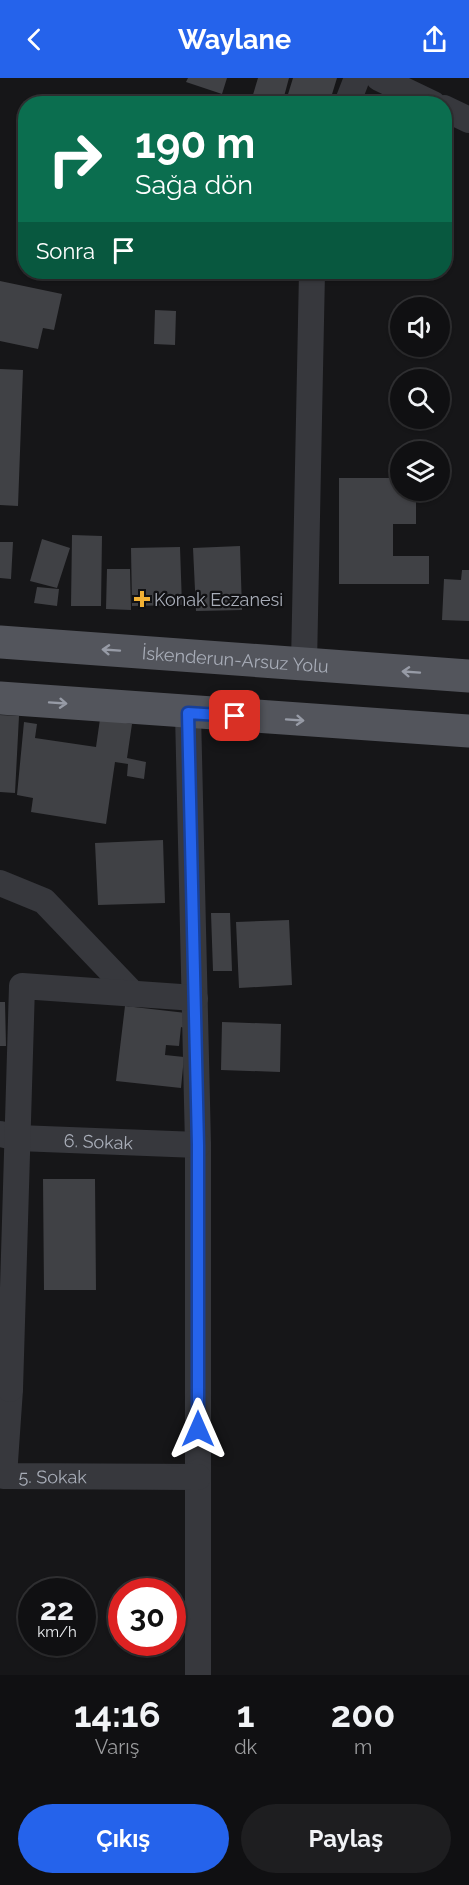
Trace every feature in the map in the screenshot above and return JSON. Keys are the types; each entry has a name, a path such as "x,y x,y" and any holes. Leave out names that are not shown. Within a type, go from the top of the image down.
{"main road":[{"name":"İskenderun-Arsuz Yolu","path":"0,642 469,676"},
{"path":"0,698 469,731"}],"street":[{"path":"350,96 357,78"},
{"path":"379,78 416,96"},
{"path":"452,112 469,120"},
{"path":"304,664 312,279"},
{"path":"188,713 198,1145 198,1675"},
{"path":"0,883 44,901 134,994"},
{"path":"5,1388 9,1136 22,986 195,998"},
{"name":"6. Sokak","path":"9,1136 198,1145"},
{"name":"5. Sokak","path":"5,1388 4,1476 198,1477"}],"building":[{"path":"188,78 227,78 222,94 186,82"},
{"path":"258,78 289,78 284,96 253,96"},
{"path":"293,78 337,78 331,96 287,96"},
{"path":"0,281 62,294 54,330 43,328 38,349 0,341"},
{"path":"155,310 176,311 175,345 154,344"},
{"path":"0,369 23,370 18,506 0,505"},
{"path":"339,478 390,478 390,501 416,501 416,524 393,524 393,556 429,556 429,584 339,584"},
{"path":"72,535 102,536 101,606 71,606"},
{"path":"42,539 70,548 57,588 30,581"},
{"path":"0,542 13,542 11,579 0,578"},
{"path":"240,546 242,610 196,611 193,548"},
{"path":"180,547 182,605 132,606 131,548"},
{"path":"107,569 130,569 131,610 106,609"},
{"path":"462,570 469,570 469,621 442,620 444,579 461,580"},
{"path":"37,587 59,589 57,606 34,603"},
{"path":"0,715 19,716 15,793 0,792"},
{"path":"100,719 132,724 127,758 146,762 144,779 127,776 128,764 115,762 106,824 31,812 33,798 17,795 24,722 37,724 35,738 96,747"},
{"path":"163,840 165,903 98,905 95,843"},
{"path":"211,913 230,913 232,971 213,971"},
{"path":"289,920 292,985 239,988 236,922"},
{"path":"0,1002 5,1002 6,1046 0,1046"},
{"path":"125,1006 186,1013 184,1028 181,1027 179,1046 166,1045 165,1055 184,1057 181,1088 116,1081"},
{"path":"222,1022 281,1024 280,1072 221,1070"},
{"path":"43,1179 95,1179 96,1290 44,1290"}],"place":[{"name":"Konak Eczanesi","path":"142,599"}],"route":[{"path":"198,1429 198,1145 188,713 235,716"}]}
